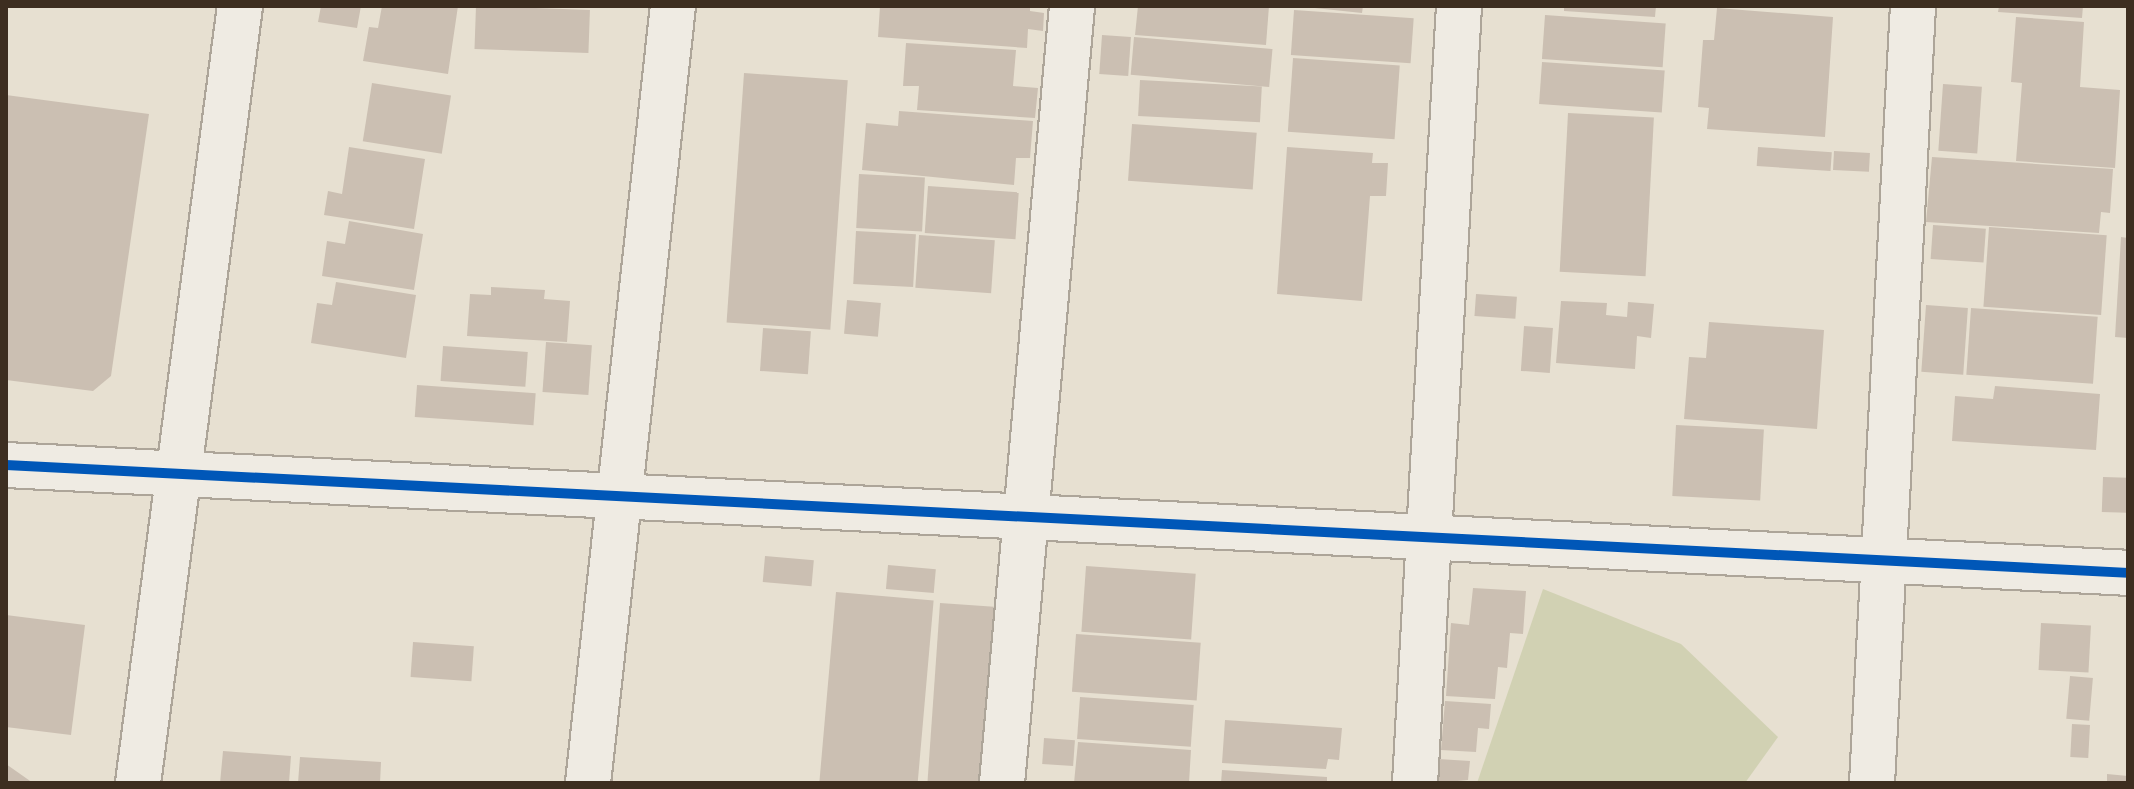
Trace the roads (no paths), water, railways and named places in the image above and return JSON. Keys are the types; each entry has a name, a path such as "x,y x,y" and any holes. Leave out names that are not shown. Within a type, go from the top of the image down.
{"street":[{"path":"138,783 176,472 240,6"},
{"path":"588,783 673,6"},
{"path":"1002,783 1072,6"},
{"path":"1415,783 1459,6"},
{"path":"1872,783 1913,6"},
{"path":"6,465 2128,573"}]}
